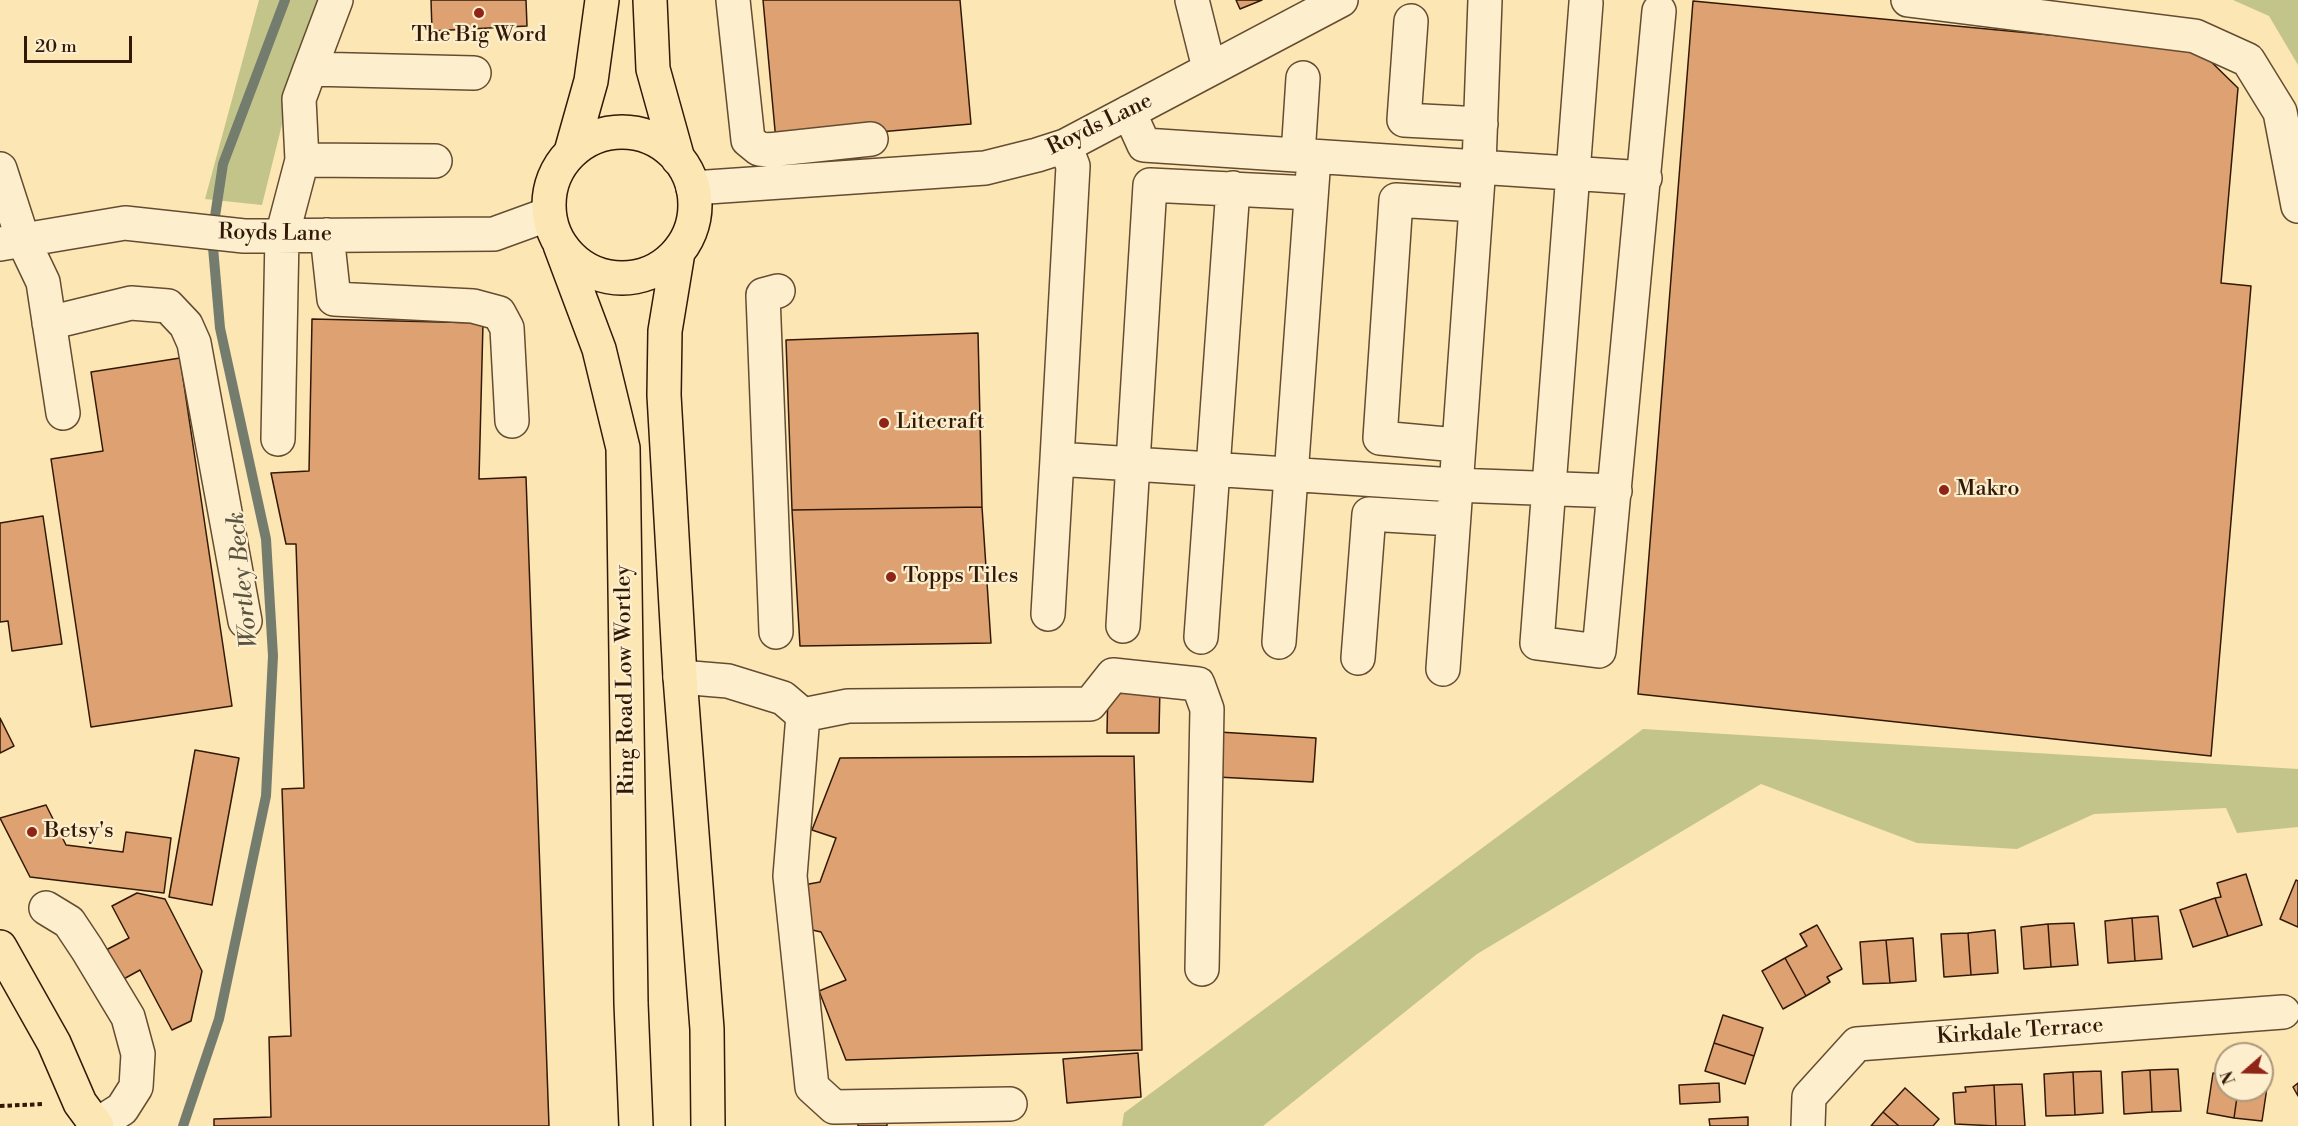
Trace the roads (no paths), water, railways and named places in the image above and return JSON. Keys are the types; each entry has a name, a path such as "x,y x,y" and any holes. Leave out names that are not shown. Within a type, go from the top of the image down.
{"main road":[{"path":"571,152 591,81 602,0"},
{"path":"650,0 653,69 678,159 693,188 695,209 690,230 678,252 664,265 643,275 620,278 597,274 576,262 560,244 549,214 552,183 559,166 571,152 600,135 633,132 665,146 678,159"},
{"name":"Ring Road Low Wortley","path":"560,244 599,349 622,448 631,1003 636,1126"},
{"path":"678,252 664,332 664,395 681,677 707,1029 708,1126"},
{"path":"0,947 54,1043 80,1103 96,1126"}],"street":[{"path":"278,439 282,236 302,160 299,99 336,0"},
{"path":"733,0 748,140 759,149 769,150 871,139"},
{"path":"1192,0 1209,68"},
{"name":"Royds Lane","path":"693,188 985,168 1065,146 1341,0"},
{"path":"1443,669 1454,485 1479,165 1485,0"},
{"path":"1908,0 2195,36 2248,60 2280,112 2298,206"},
{"path":"1586,3 1538,643 1599,651 1659,11"},
{"path":"1411,21 1404,120 1481,124"},
{"path":"310,69 474,73"},
{"path":"1279,642 1311,193 1306,155 1303,78"},
{"path":"1129,112 1144,145 1479,165 1645,178"},
{"path":"836,142 838,178"},
{"path":"1048,614 1073,166 1065,146"},
{"path":"302,160 435,161"},
{"path":"0,170 11,242 43,282 63,413"},
{"path":"1123,626 1150,185 1311,193"},
{"path":"1201,638 1233,189"},
{"path":"1457,445 1380,438 1396,200 1476,205"},
{"name":"Royds Lane","path":"11,242 125,223 244,236 494,234 549,214"},
{"path":"327,235 334,299 473,306 499,313 507,328 512,421"},
{"path":"776,632 763,295 778,291"},
{"path":"49,323 131,303 168,306 186,324 194,343 245,621"},
{"path":"1058,459 1454,485 1615,491"},
{"path":"1358,658 1370,514 1452,519"},
{"path":"803,715 848,706 1090,704 1113,675 1197,684 1207,709 1202,969"},
{"path":"681,677 728,681 783,698 803,715"},
{"path":"803,715 790,876 812,1087 820,1113 834,1107 1010,1104"},
{"path":"46,908 69,922 87,949 128,1017 138,1054 136,1087 122,1109 96,1126"},
{"name":"Kirkdale Terrace","path":"1808,1126 1809,1097 1857,1044 2283,1012"}],"waterway":[{"name":"Wortley Beck","path":"183,1126 219,1019 266,796 273,656 266,539 220,328 212,236 223,164 285,0"}],"place":[{"name":"The Big Word","path":"479,13"},
{"name":"Litecraft","path":"884,423"},
{"name":"Makro","path":"1944,490"},
{"name":"Topps Tiles","path":"891,577"},
{"name":"Betsy's","path":"32,832"}]}
